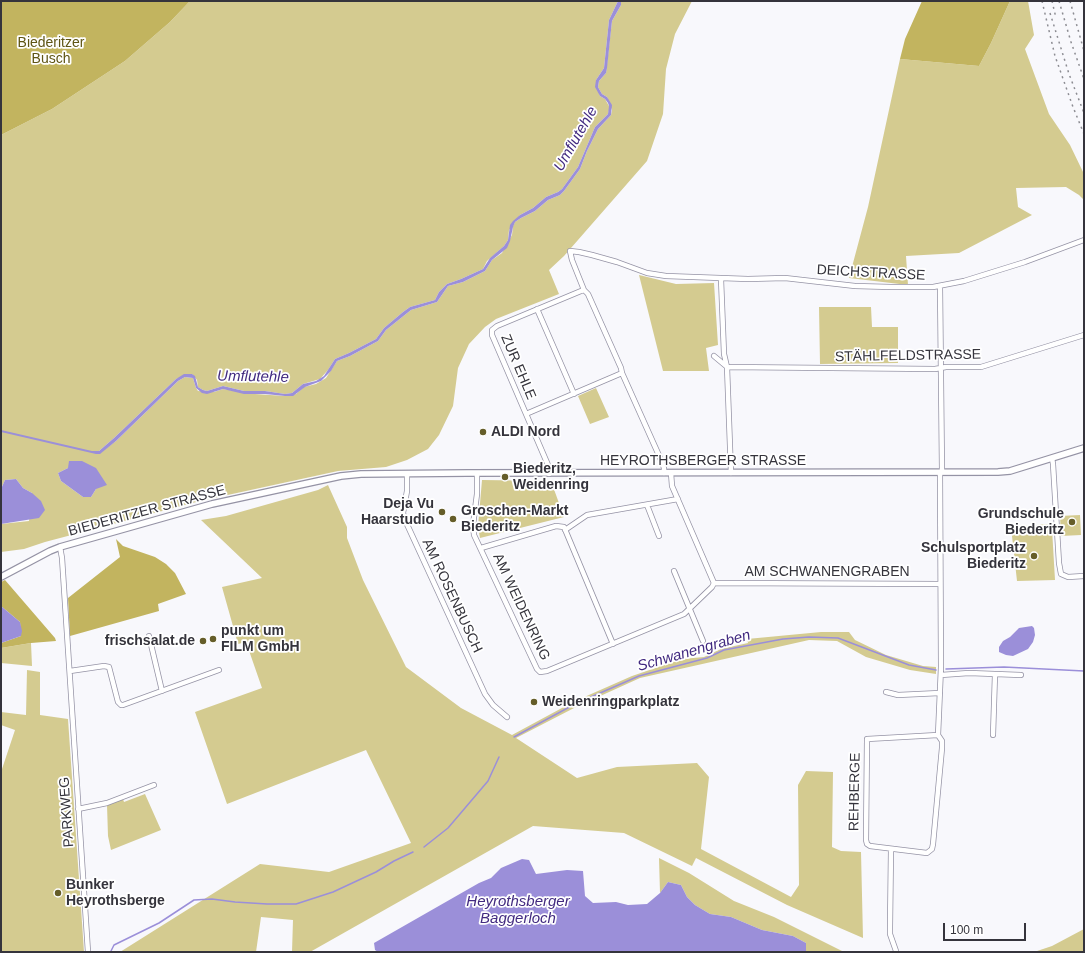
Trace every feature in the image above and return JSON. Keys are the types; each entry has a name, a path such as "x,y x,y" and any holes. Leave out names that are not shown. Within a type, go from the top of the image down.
{"street":[{"name":"DEICHSTRASSE","path":"584,290 570,251 592,255 655,275 721,279 785,278 840,284 891,287 940,286 972,279 1025,262 1084,240"},
{"path":"721,279 724,354 727,367 731,473"},
{"name":"REHBERGE","path":"938,735 867,739 866,840 867,844 870,846 926,853 932,849 942,748 942,741 938,735 941,675 940,286"},
{"path":"584,290 591,300 621,368 664,468 664,473"},
{"name":"ZUR EHLE","path":"549,474 549,468 492,335 492,330 496,326 584,290"},
{"path":"537,309 574,394"},
{"name":"STÄHLFELDSTRASSE","path":"727,367 928,369 941,367 982,367 1084,334"},
{"path":"714,356 727,367"},
{"name":"ZUR EHLE","path":"526,414 622,373"},
{"name":"HEYROTHSBERGER STRASSE","path":"306,483 341,476 407,474 1002,472 1084,448"},
{"path":"1052,458 1061,574 1068,576 1084,576"},
{"path":"670,473 672,486 678,499 714,583 712,587 684,614 613,644 565,530 587,515 678,499"},
{"name":"AM ROSENBUSCH","path":"407,474 408,490 403,516 485,694 493,705 507,717"},
{"name":"AM WEIDENRING","path":"477,474 474,535 540,672 547,671 613,644"},
{"name":"BIEDERITZER STRASSE","path":"1,577 60,547 201,507 306,483"},
{"path":"647,505 659,536"},
{"name":"AM WEIDENRING","path":"480,548 557,526 562,526 565,530"},
{"name":"PARKWEG","path":"60,547 70,671 88,952"},
{"path":"674,571 703,641"},
{"name":"AM SCHWANENGRABEN","path":"714,583 940,584"},
{"path":"149,636 162,691"},
{"path":"70,671 104,666 108,667 118,702 121,705 127,705 219,670"},
{"path":"941,675 969,673 1021,675"},
{"path":"993,735 995,674"},
{"path":"886,692 898,695 940,693"},
{"path":"78,809 107,803 154,785"},
{"path":"891,848 890,927 896,951"}],"shaded area":[{"path":"190,1 618,1 609,20 604,68 596,80 600,96 605,99 609,106 608,114 595,127 578,167 562,189 546,197 533,208 520,215 509,230 508,240 504,246 487,261 483,269 447,284 439,292 435,300 410,307 384,328 376,339 335,359 320,379 303,384 292,393 285,394 265,391 244,391 223,386 207,391 198,387 197,380 192,374 176,379 99,451 100,453 116,441 178,381 185,377 193,378 198,391 214,392 223,389 255,394 285,396 296,394 304,387 316,384 326,378 337,361 350,356 378,341 386,330 411,310 437,302 448,286 463,282 485,271 492,260 502,253 512,235 515,222 535,211 548,200 560,195 564,191 580,169 598,129 611,115 612,110 607,97 602,94 598,87 599,81 606,73 612,21 621,5 621,1 692,1 675,34 666,69 663,114 647,161 564,256 549,270 559,294 496,319 485,327 469,344 458,368 453,406 439,435 428,449 407,460 386,467 338,471 200,501 45,542 24,549 1,552 1,524 29,521 32,493 23,488 16,479 5,480 1,489 1,135 52,109 125,61 170,22","holes":["68,468 96,489 91,497 83,497 61,481 58,473"]},
{"path":"1010,1 1028,1 1034,35 1025,49 1049,114 1070,145 1084,174 1084,200 1066,187 1016,188 1018,207 1032,215 959,253 906,256 908,285 849,278 868,207 900,59 979,66"},
{"path":"639,275 676,284 714,283 718,345 706,348 709,371 663,371"},
{"path":"819,307 871,307 872,327 898,327 898,363 820,364"},
{"path":"596,388 609,417 590,424 578,396"},
{"path":"482,480 551,481 564,517 480,538 478,527"},
{"path":"328,485 347,527 347,538 363,580 406,667 461,708 512,735 573,702 632,676 682,659 704,657 721,649 748,643 747,639 821,632 849,632 855,640 886,655 923,666 936,667 936,674 910,670 866,657 837,641 809,640 640,678 576,707 516,738 577,778 617,767 697,763 709,777 701,849 791,897 799,885 798,785 806,771 833,772 832,847 841,851 861,852 863,938 787,905 696,858 692,866 624,833 533,826 310,952 292,952 293,920 261,917 256,952 120,952 260,864 329,872 411,843 366,750 227,804 195,712 262,688 246,642 238,644 222,587 262,578 201,520 226,516 318,490"},
{"path":"1080,515 1081,535 1061,536 1060,516"},
{"name":"Schulsportplatz Biederitz","path":"1049,524 1050,529 1052,529 1055,580 1017,581 1011,527"},
{"path":"31,643 32,666 1,663 1,648"},
{"path":"27,670 40,672 40,715 68,719 84,952 1,952 1,772 15,730 1,725 1,712 26,715"},
{"path":"145,794 161,830 111,850 108,836 107,805 123,799 124,802"},
{"path":"659,858 689,873 734,901 774,917 844,952 806,952 806,943 793,936 762,930 731,917 710,914 695,905 687,897 681,885 668,882 660,893"},
{"path":"1084,929 1084,952 1034,952 1052,946"}],"green space":[{"name":"Biederitzer Busch","path":"1,1 190,1 170,22 125,61 52,109 1,135"},
{"path":"922,1 1010,1 979,66 900,59 905,39"},
{"path":"116,539 123,546 155,557 166,564 175,573 186,594 158,604 159,611 70,636 68,598 120,557"},
{"path":"5,580 56,641 1,648 1,643 21,636 20,622 1,606 1,582"}],"water":[{"path":"618,1 621,1 621,5 612,21 606,73 599,81 598,87 612,105 611,115 598,129 580,169 564,191 560,195 548,200 535,211 515,222 507,248 492,260 485,271 463,282 448,286 437,302 411,310 386,330 378,341 350,356 337,361 331,371 321,381 305,387 293,396 244,394 223,389 207,394 202,393 196,388 193,378 185,377 178,381 116,441 100,454 1,432 1,430 92,451 99,451 176,379 184,374 192,374 195,376 198,387 207,391 223,386 244,391 265,391 285,394 292,393 303,384 316,381 324,376 335,359 376,339 384,328 410,307 435,300 439,292 447,284 483,269 490,258 504,246 508,240 510,225 513,221 520,215 533,208 546,197 562,189 578,167 595,127 608,114 608,103 600,96 595,87 596,80 604,68 609,20"},
{"path":"69,461 82,461 96,468 107,485 96,489 91,497 83,497 61,481 58,473 68,468"},
{"path":"16,479 23,488 32,493 41,501 45,510 39,518 1,524 1,489 5,480"},
{"path":"1,606 20,622 22,631 21,636 1,643"},
{"path":"1032,626 1034,628 1035,635 1033,642 1028,649 1013,656 999,652 999,647 1003,641 1010,637 1019,628"},
{"name":"Heyrothsberger Baggerloch","path":"522,859 529,860 536,874 567,870 583,871 585,896 593,903 616,902 628,905 647,904 660,893 668,882 681,885 687,897 695,905 710,914 731,917 762,930 793,936 806,943 806,952 378,952 375,950 374,943 479,883 491,878 501,868"}],"waterway":[{"name":"Schwanengraben","path":"514,737 575,704 639,676 707,658 724,650 783,639 809,637 838,638 909,665 936,670"},
{"name":"Schwanengraben","path":"946,669 1004,667 1084,671"},
{"name":"Schwanengraben","path":"424,847 448,828 488,781 499,757"},
{"name":"Schwanengraben","path":"111,951 114,945 159,923 194,900 212,899 267,904 296,904 333,892 376,872 413,852"}],"railway":[{"path":"1042,1 1055,56 1084,134"},
{"path":"1052,1 1056,18"},
{"path":"1059,1 1084,79"},
{"path":"1070,1 1084,51"},
{"path":"1050,13 1069,74 1084,113"}],"place":[{"name":"ALDI Nord","path":"483,432"},
{"name":"Biederitz, Weidenring","path":"505,477"},
{"name":"Deja Vu Haarstudio","path":"442,512"},
{"name":"Groschen-Markt Biederitz","path":"453,519"},
{"name":"Grundschule Biederitz","path":"1072,522"},
{"name":"Schulsportplatz Biederitz","path":"1034,556"},
{"name":"punkt um FILM GmbH","path":"213,639"},
{"name":"frischsalat.de","path":"203,641"},
{"name":"Weidenringparkplatz","path":"534,702"},
{"name":"Bunker Heyrothsberge","path":"58,893"}],"water label":[{"name":"Umflutehle","path":"576,139"},
{"name":"Umflutehle","path":"253,377"}]}
